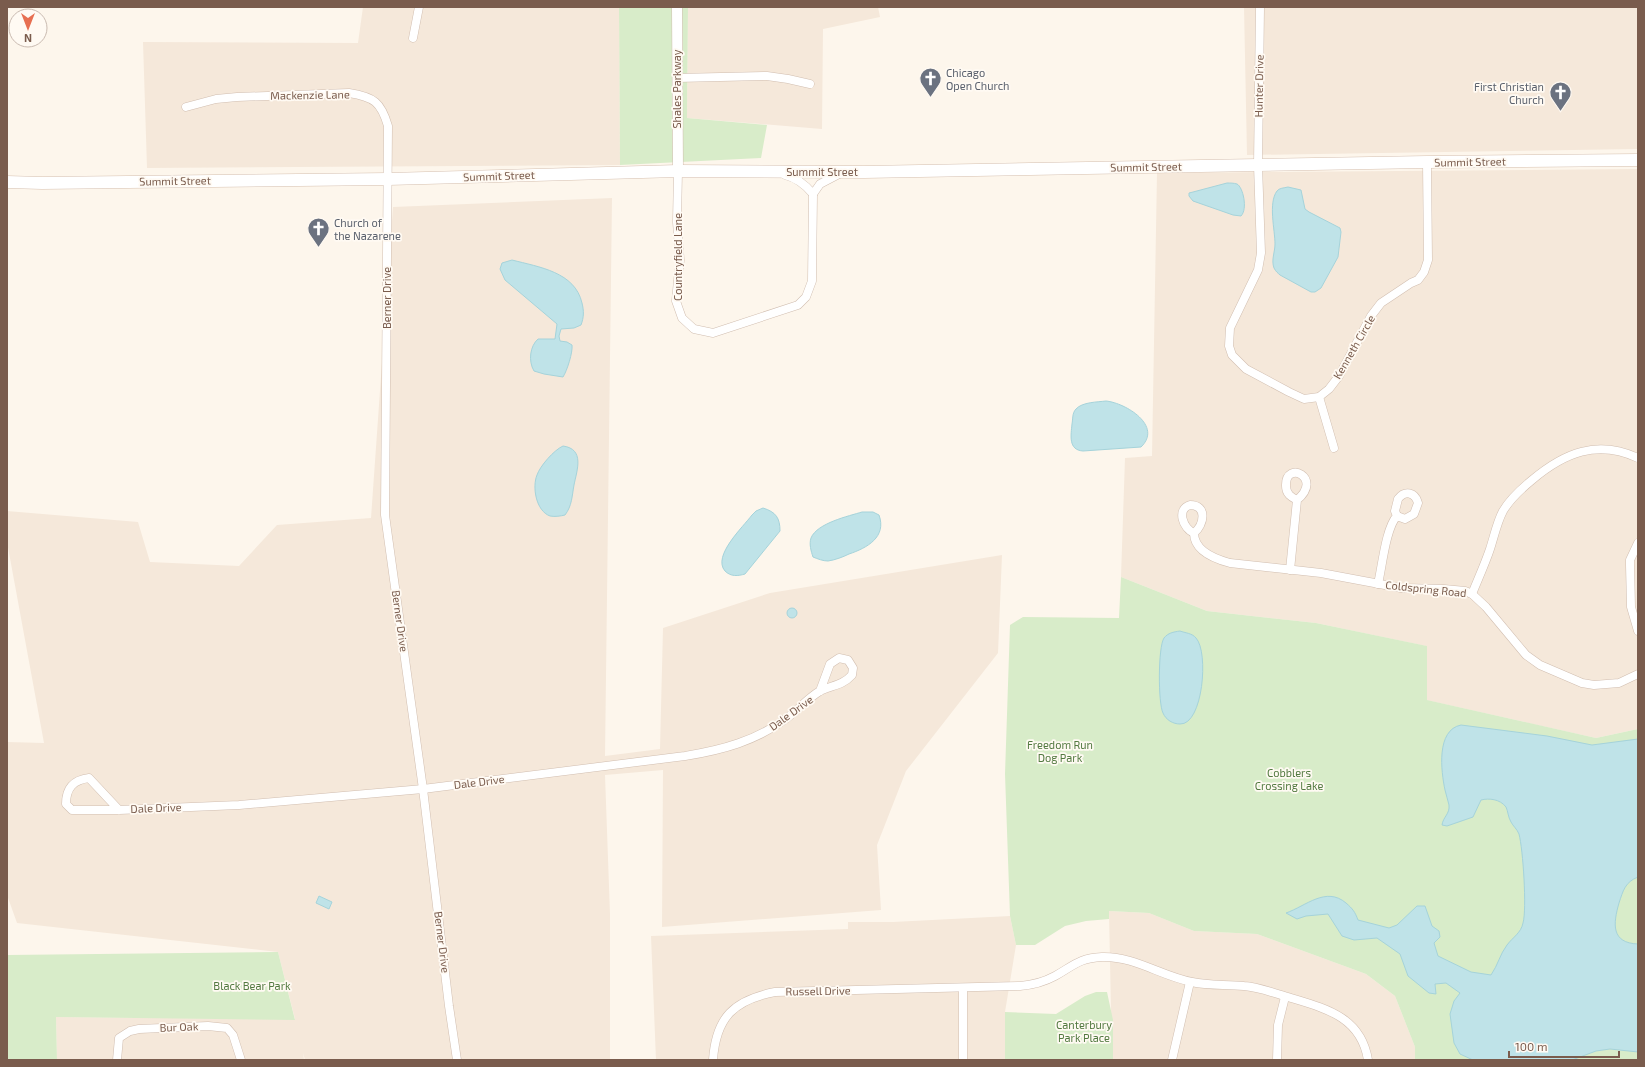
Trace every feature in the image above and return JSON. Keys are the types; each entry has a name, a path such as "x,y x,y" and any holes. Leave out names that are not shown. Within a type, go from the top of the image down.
{"main road":[{"name":"Summit Street","path":"7,182 42,183 388,179 678,171 864,172 1427,162 1638,160"}],"street":[{"path":"413,38 419,7"},
{"name":"Shales Parkway","path":"677,7 678,171"},
{"name":"Hunter Drive","path":"1258,165 1260,7"},
{"path":"677,78 767,76 810,84"},
{"name":"Mackenzie Lane","path":"186,107 216,99 237,97 349,93 366,95 377,103 384,112 388,126 388,179"},
{"name":"Kenneth Circle","path":"1319,397 1329,389 1339,376 1371,316 1381,303 1418,280 1424,272 1428,260 1427,162"},
{"path":"1258,165 1261,253 1258,270 1230,328 1229,346 1232,355 1246,369 1304,399 1319,397 1334,448"},
{"name":"Countryfield Lane","path":"678,171 677,222 680,260 676,301 682,318 694,329 713,333 798,305 806,297 812,281 813,194"},
{"path":"773,171 792,177 804,183 813,194 820,184 830,178 840,174 864,172"},
{"name":"Berner Drive","path":"388,179 385,515 423,789 449,1006 458,1060"},
{"path":"1472,594 1486,561 1502,513 1519,491 1530,481 1561,459 1579,452 1605,449 1618,451 1638,458"},
{"path":"1290,570 1297,500"},
{"path":"1378,584 1388,535 1392,522 1397,516"},
{"name":"Coldspring Road","path":"1194,533 1194,537 1201,549 1218,560 1322,573 1401,588 1460,590 1472,594 1486,607 1526,655 1540,665 1582,683 1594,685 1619,683 1638,674"},
{"path":"1638,543 1630,560 1630,565 1631,606 1638,630"},
{"name":"Dale Drive","path":"119,810 89,778 80,779 71,786 66,793 66,804 72,810 119,810 239,805 423,789 716,751 753,738 786,719 820,691 846,682 852,675 853,668 848,660 839,658 830,664 820,691"},
{"name":"Russell Drive","path":"712,1060 714,1047 724,1018 741,1002 759,995 775,992 1028,986 1048,980 1076,962 1091,958 1103,957 1133,961 1190,982 1259,988 1321,1007 1344,1018 1363,1042 1368,1060"},
{"path":"1172,1060 1190,982"},
{"path":"963,988 963,1060"},
{"path":"1277,1060 1278,1025 1286,997"},
{"name":"Bur Oak","path":"117,1060 119,1038 130,1030 139,1028 208,1026 227,1028 233,1035 241,1060"}],"shaded area":[{"path":"363,7 619,7 620,165 147,168 143,42 358,43"},
{"path":"688,7 878,7 880,17 823,29 822,129 687,118"},
{"path":"1244,7 1638,7 1638,149 1247,155"},
{"path":"1638,169 1638,729 1596,738 1426,700 1426,646 1316,623 1207,611 1121,577 1125,458 1152,456 1157,173"},
{"path":"612,198 605,756 660,749 663,628 770,593 1002,555 998,653 906,771 877,845 881,910 662,927 663,770 605,775 610,914 610,1060 305,1060 303,1053 304,1060 57,1060 56,1017 295,1019 278,952 17,923 7,895 7,742 44,743 7,542 7,511 138,522 150,562 239,566 277,525 371,518 393,207"},
{"path":"1109,911 1149,913 1194,931 1257,934 1366,974 1395,996 1415,1047 1415,1060 1112,1060"},
{"path":"1010,916 1016,945 1005,1012 1005,1060 656,1060 651,936 848,929 848,922 893,922"}],"green space":[{"path":"619,7 688,7 687,118 767,125 761,158 620,165"},
{"name":"Cobblers Crossing Lake","path":"1121,577 1207,611 1316,623 1427,646 1427,700 1596,738 1638,729 1638,1060 1415,1060 1415,1047 1395,996 1366,974 1257,934 1194,931 1149,913 1109,911 1109,919 1086,921 1065,926 1035,945 1016,945 1010,916 1005,774 1010,625 1023,617 1119,618"},
{"name":"Black Bear Park","path":"278,952 295,1020 56,1017 57,1060 7,1060 7,955"},
{"name":"Canterbury Park Place","path":"1096,992 1107,992 1113,1020 1113,1060 1005,1060 1005,1012 1056,1014 1085,996"}],"water":[{"path":"1227,183 1237,184 1241,189 1244,198 1244,208 1241,216 1233,215 1193,201 1189,196 1189,193"},
{"path":"1288,187 1301,190 1305,209 1340,228 1341,232 1338,257 1321,288 1315,292 1311,292 1280,275 1273,265 1275,244 1272,209 1274,196 1278,190"},
{"path":"512,260 554,272 572,284 578,293 583,311 581,325 574,328 561,329 559,336 560,341 567,342 572,345 572,352 563,377 534,371 532,367 531,354 535,342 538,339 555,339 557,324 505,280 500,269 502,263"},
{"path":"1106,401 1123,406 1132,411 1145,424 1148,431 1147,439 1141,447 1083,451 1075,448 1071,437 1073,416 1075,411 1082,405"},
{"path":"563,446 570,448 577,456 577,473 567,512 565,515 550,516 541,509 538,504 535,492 536,480 544,463"},
{"path":"763,508 771,511 776,516 779,522 780,531 745,574 737,576 732,575 725,571 722,565 722,558 725,550 752,515 756,511"},
{"path":"862,512 873,512 879,515 881,523 878,535 869,545 833,560 824,561 813,557 810,543 814,533 826,524"},
{"path":"790,608 794,608 796,609 796,617 790,618 787,615 787,611"},
{"path":"1180,631 1190,634 1196,638 1200,646 1203,672 1199,701 1194,713 1188,721 1180,724 1170,721 1163,713 1160,698 1159,675 1162,643 1164,638 1171,633"},
{"path":"1461,725 1547,736 1592,745 1638,739 1638,877 1630,881 1623,891 1617,911 1615,925 1616,931 1623,940 1629,943 1638,944 1638,1052 1610,1049 1596,1051 1572,1060 1473,1060 1460,1054 1454,1043 1450,1014 1454,1001 1460,993 1446,983 1435,984 1436,994 1429,993 1408,976 1400,954 1377,938 1354,940 1342,936 1328,914 1306,916 1297,919 1286,913 1308,902 1331,896 1346,903 1354,911 1358,920 1389,928 1397,925 1417,906 1425,906 1432,926 1439,931 1440,937 1434,943 1438,956 1471,972 1491,975 1505,948 1519,932 1523,923 1525,893 1522,852 1519,834 1510,820 1506,807 1501,802 1491,799 1481,800 1473,817 1447,826 1442,825 1449,805 1442,773 1442,752 1447,735 1453,728"},
{"path":"319,896 332,902 329,909 316,903"}],"place":[{"name":"Chicago Open Church","path":"931,98"},
{"name":"First Christian Church","path":"1560,112"},
{"name":"Church of the Nazarene","path":"318,248"}],"park label":[{"name":"Freedom Run Dog Park","path":"1060,751"}]}
